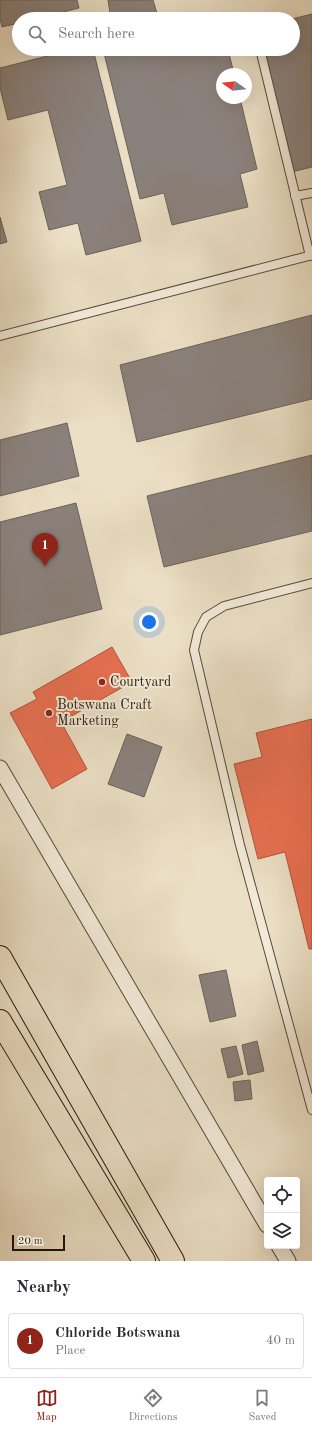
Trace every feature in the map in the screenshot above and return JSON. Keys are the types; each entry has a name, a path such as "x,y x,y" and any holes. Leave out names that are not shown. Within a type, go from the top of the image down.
{"highway":[{"path":"0,957 173,1261"},
{"path":"0,1021 144,1261"}],"street":[{"path":"0,768 264,1220"},
{"path":"281,1249 288,1261"}],"lane":[{"path":"0,336 311,256 262,56"},
{"path":"295,196 312,193"},
{"path":"312,583 224,606 206,617 198,632 194,650 240,846 312,1110"}],"building: Shops":[{"path":"112,647 132,682 61,722 87,769 52,789 10,713 37,699 33,692"},
{"path":"312,719 312,949 309,949 285,852 258,859 234,764 262,757 256,733"}],"building: Industry":[{"path":"0,0 77,0 79,8 63,12 12,12 12,25 2,27 0,19"},
{"path":"108,0 153,0 157,12 110,12"},
{"path":"312,14 312,167 292,172 265,56 300,56 300,17"},
{"path":"47,56 95,56 141,241 86,255 78,223 49,230 39,192 67,185 48,110 8,120 0,88 0,68"},
{"path":"105,56 230,56 233,68 216,68 216,104 241,104 257,169 240,174 248,207 172,225 164,193 140,199"},
{"path":"0,217 7,242 0,244"},
{"path":"312,315 312,399 137,442 120,365"},
{"path":"67,423 79,476 0,496 0,440"},
{"path":"312,455 312,531 164,567 147,496"},
{"path":"76,503 102,609 0,635 0,522"},
{"path":"127,734 162,747 144,797 108,784"},
{"path":"226,970 236,1016 210,1022 199,975"},
{"path":"257,1041 264,1071 248,1075 242,1045"},
{"path":"236,1046 243,1074 228,1078 221,1049"},
{"path":"250,1080 252,1099 235,1101 233,1082"}],"place":[{"name":"Chloride Botswana","path":"45,566"},
{"name":"Courtyard","path":"102,682"},
{"name":"Botswana Craft Marketing","path":"49,713"}]}
